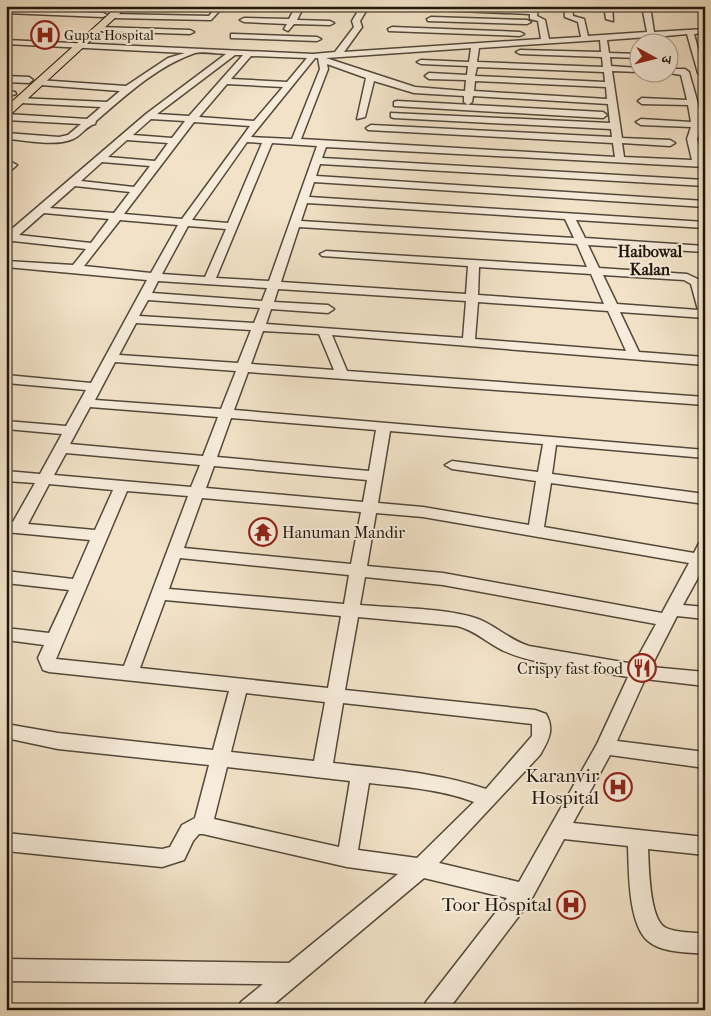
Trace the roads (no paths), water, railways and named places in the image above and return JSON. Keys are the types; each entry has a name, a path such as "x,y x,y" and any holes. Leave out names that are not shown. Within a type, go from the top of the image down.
{"main road":[{"path":"6,113 11,96 110,12 124,6"},
{"path":"11,96 40,82 99,29 110,12"}],"street":[{"path":"6,11 110,12 209,18 215,15 216,7 175,6"},
{"path":"275,55 301,6 337,8"},
{"path":"338,54 358,27 356,21 365,6"},
{"path":"390,6 534,9 533,18 542,20 546,42"},
{"path":"568,6 569,17 581,21 585,38"},
{"path":"608,6 610,19"},
{"path":"646,6 650,32"},
{"path":"684,8 705,9"},
{"path":"8,238 124,137 226,53 248,11"},
{"path":"430,18 527,22"},
{"path":"244,20 330,23"},
{"path":"450,220 474,64 475,20"},
{"path":"99,29 190,32"},
{"path":"392,29 520,34"},
{"path":"678,34 705,31"},
{"path":"678,72 704,73 701,56 690,32"},
{"path":"234,36 317,39"},
{"path":"603,36 620,160"},
{"path":"6,42 320,57 338,54 474,48 603,36 628,37"},
{"path":"694,41 705,42"},
{"path":"474,48 628,56"},
{"path":"6,136 66,139 77,134 128,89 171,60 191,51"},
{"path":"76,270 92,246 192,119 200,99 225,81 250,53"},
{"path":"320,57 371,77 414,90 612,102"},
{"path":"100,536 12,528 45,479 184,223 254,124 289,85 320,57"},
{"path":"295,142 324,69 320,57"},
{"path":"422,62 628,70"},
{"path":"244,139 701,164 692,139 696,125 685,72"},
{"path":"429,76 610,85"},
{"path":"360,117 371,77"},
{"path":"6,79 29,80"},
{"path":"225,81 289,85"},
{"path":"40,82 128,89"},
{"path":"11,96 110,105"},
{"path":"174,97 200,99"},
{"path":"642,101 692,103"},
{"path":"398,104 614,116"},
{"path":"394,115 615,126"},
{"path":"149,116 254,124"},
{"path":"6,117 92,122"},
{"path":"641,122 696,125"},
{"path":"371,128 670,143"},
{"path":"124,137 174,141"},
{"path":"208,281 268,140"},
{"path":"129,675 274,285 322,144"},
{"path":"99,159 156,164"},
{"path":"316,161 705,183"},
{"path":"6,162 12,165 6,172"},
{"path":"615,178 621,220"},
{"path":"309,179 705,204"},
{"path":"72,183 136,190"},
{"path":"302,200 580,240 705,249"},
{"path":"41,210 230,226"},
{"path":"294,224 569,216 705,225"},
{"path":"569,216 635,356"},
{"path":"8,238 92,246"},
{"path":"6,264 208,281 705,314 697,284 689,278 326,254"},
{"path":"469,342 474,264"},
{"path":"144,296 328,309"},
{"path":"131,319 324,331 705,361"},
{"path":"324,331 342,374"},
{"path":"110,358 705,401"},
{"path":"6,379 95,387"},
{"path":"86,403 384,426 705,454"},
{"path":"6,425 71,430"},
{"path":"322,770 384,426"},
{"path":"536,530 550,441"},
{"path":"61,448 376,476"},
{"path":"452,465 705,499"},
{"path":"6,476 370,507 703,555 639,672 604,747 524,893 434,1010"},
{"path":"122,485 47,658 49,665 335,697 535,716 540,719 542,728 538,742 489,799 421,868 248,1010"},
{"path":"175,552 442,579 669,615 705,613"},
{"path":"6,577 78,585"},
{"path":"160,594 474,624 488,631 499,640 520,650 639,672 705,679"},
{"path":"6,634 55,640"},
{"path":"203,825 239,686"},
{"path":"6,731 58,742 361,774 445,785 489,799"},
{"path":"604,747 705,760"},
{"path":"347,858 361,774"},
{"path":"6,842 162,858 177,854 188,829 203,825 347,858 421,868 524,893"},
{"path":"558,830 705,846"},
{"path":"637,838 644,910 655,933 666,937 705,944"},
{"path":"6,970 292,974"}],"place":[{"name":"Gupta Hospital","path":"45,35"},
{"name":"Hanuman Mandir","path":"263,532"},
{"name":"Crispy fast food","path":"642,668"},
{"name":"Karanvir Hospital","path":"618,787"},
{"name":"Toor Hospital","path":"571,905"}],"district":[{"name":"Haibowal Kalan","path":"650,260"}]}
